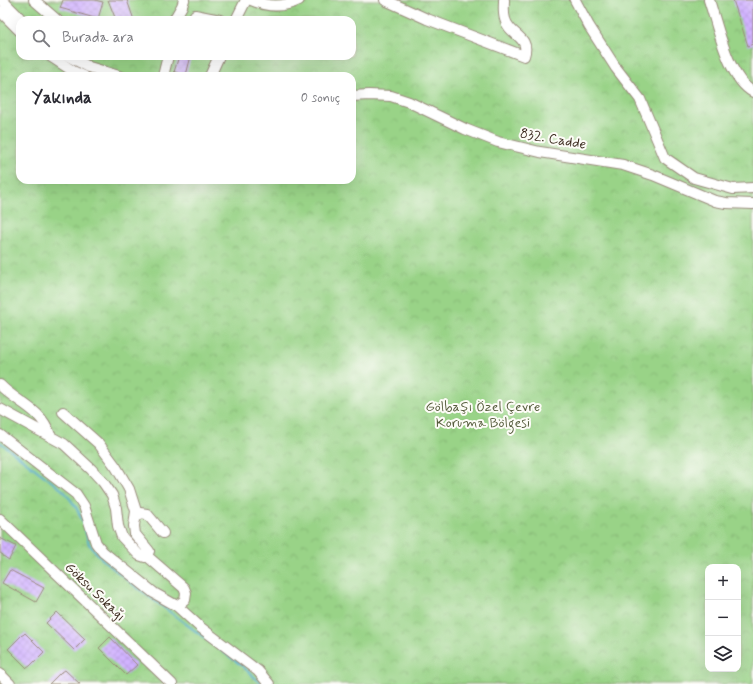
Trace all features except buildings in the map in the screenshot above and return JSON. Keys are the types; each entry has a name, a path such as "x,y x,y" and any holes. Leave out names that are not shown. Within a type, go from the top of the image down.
{"street":[{"path":"2,0 18,16"},
{"path":"34,0 52,16"},
{"path":"238,16 246,0"},
{"path":"251,0 274,6 290,4 299,0"},
{"path":"385,0 427,20 524,56 526,50 525,43 511,29 505,20 504,0"},
{"path":"575,0 589,26 616,68 640,99 665,158 694,178 733,189 753,188"},
{"path":"709,0 731,66 746,88 753,92"},
{"path":"176,16 183,3"},
{"path":"179,16 183,3"},
{"path":"0,11 16,27"},
{"path":"195,15 200,16"},
{"path":"56,60 75,72"},
{"path":"76,60 89,67 106,72"},
{"path":"163,72 167,60"},
{"path":"212,72 217,60"},
{"name":"832. Cadde","path":"356,96 391,96 409,102 465,129 498,142 540,152 623,165 654,175 715,201 726,204 753,204"},
{"path":"0,385 8,393 20,399 33,410 44,423 50,435"},
{"path":"0,409 64,444 103,482 112,495 116,508 118,526 122,537 139,555 145,557 147,556 184,588 186,593 185,600 177,606"},
{"path":"63,412 99,444 112,461 129,489 136,511 134,526 135,534 149,551 147,556"},
{"path":"0,435 76,494 84,506 96,543 103,552 154,592 177,606 200,627 258,671 269,684"},
{"path":"135,519 140,513 147,514 164,533"},
{"name":"Göksu Sokağı","path":"0,519 172,684"},
{"path":"0,674 10,684"}],"green space":[{"name":"Gölbaşı Özel Çevre Koruma Bölgesi","path":"0,0 753,0 753,684 0,684"}],"waterway":[{"path":"0,442 64,491 76,507 83,522 89,544 103,560 135,586 241,665 262,684"}]}
